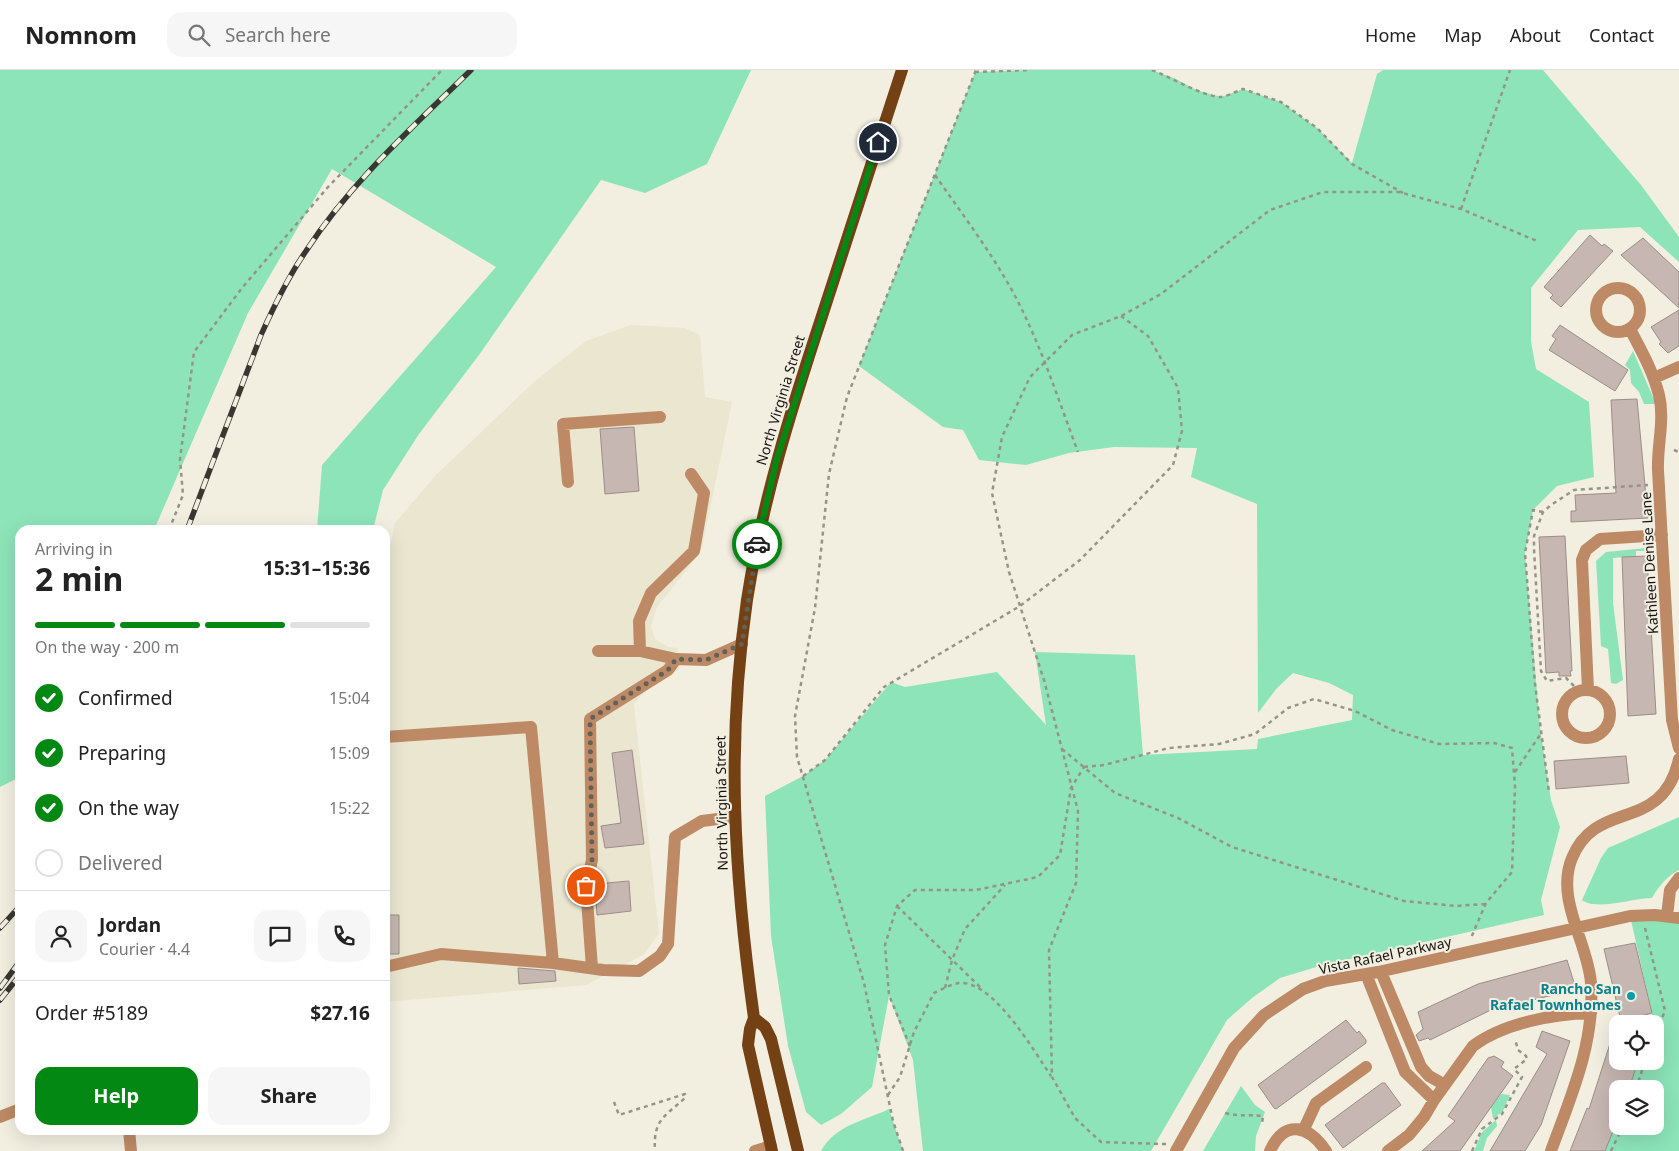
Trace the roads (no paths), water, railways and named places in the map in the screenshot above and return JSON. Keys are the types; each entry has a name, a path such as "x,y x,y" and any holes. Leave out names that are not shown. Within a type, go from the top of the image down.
{"main road":[{"name":"North Virginia Street","path":"771,1149 748,1045 750,1029 754,1018 742,934 734,817 735,728 742,644 755,557 776,462 902,70"},
{"path":"754,1018 766,1027 771,1039 798,1151"}],"street":[{"name":"Kathleen Denise Lane","path":"1630,329 1654,378 1662,417 1658,457 1659,484 1672,720 1679,748"},
{"path":"1654,378 1679,367"},
{"path":"568,482 563,424 660,417"},
{"path":"640,651 638,621 651,593 694,551 704,493 690,474"},
{"path":"1583,691 1582,560 1586,550 1600,539 1662,535"},
{"path":"598,651 640,651 676,659 706,660 742,644"},
{"path":"592,968 586,886 592,860 590,719 668,670 676,659"},
{"path":"390,737 531,727 553,963"},
{"path":"1551,1151 1585,1056 1591,1013 1591,981 1568,891 1568,874 1571,859 1578,846 1596,826 1612,818 1645,809 1658,800 1676,774 1679,759"},
{"path":"390,966 442,954 639,971 660,956 668,944 675,837 702,821 734,817"},
{"path":"1673,917 1670,890 1679,878"},
{"name":"Vista Rafael Parkway","path":"1178,1147 1234,1048 1264,1015 1303,990 1325,981 1380,972 1630,916 1673,917"},
{"path":"1380,972 1421,1067 1429,1076 1445,1085"},
{"path":"1366,974 1405,1072 1434,1100"},
{"path":"1388,1151 1409,1135 1473,1046 1486,1036 1568,1013 1591,1013"},
{"path":"1304,1129 1316,1103 1366,1067"},
{"path":"0,1117 15,1111"},
{"path":"1270,1151 1275,1141 1287,1131 1304,1129 1316,1137 1326,1151"},
{"path":"129,1135 131,1151"},
{"path":"755,1151 771,1149"}],"railway":[{"path":"189,525 261,335 299,261 324,226 363,178 471,70"},
{"path":"0,928 15,912"},
{"path":"0,988 15,968"},
{"path":"0,1000 15,981"}],"place":[{"name":"Rancho San Rafael Townhomes","path":"1631,996"}]}
